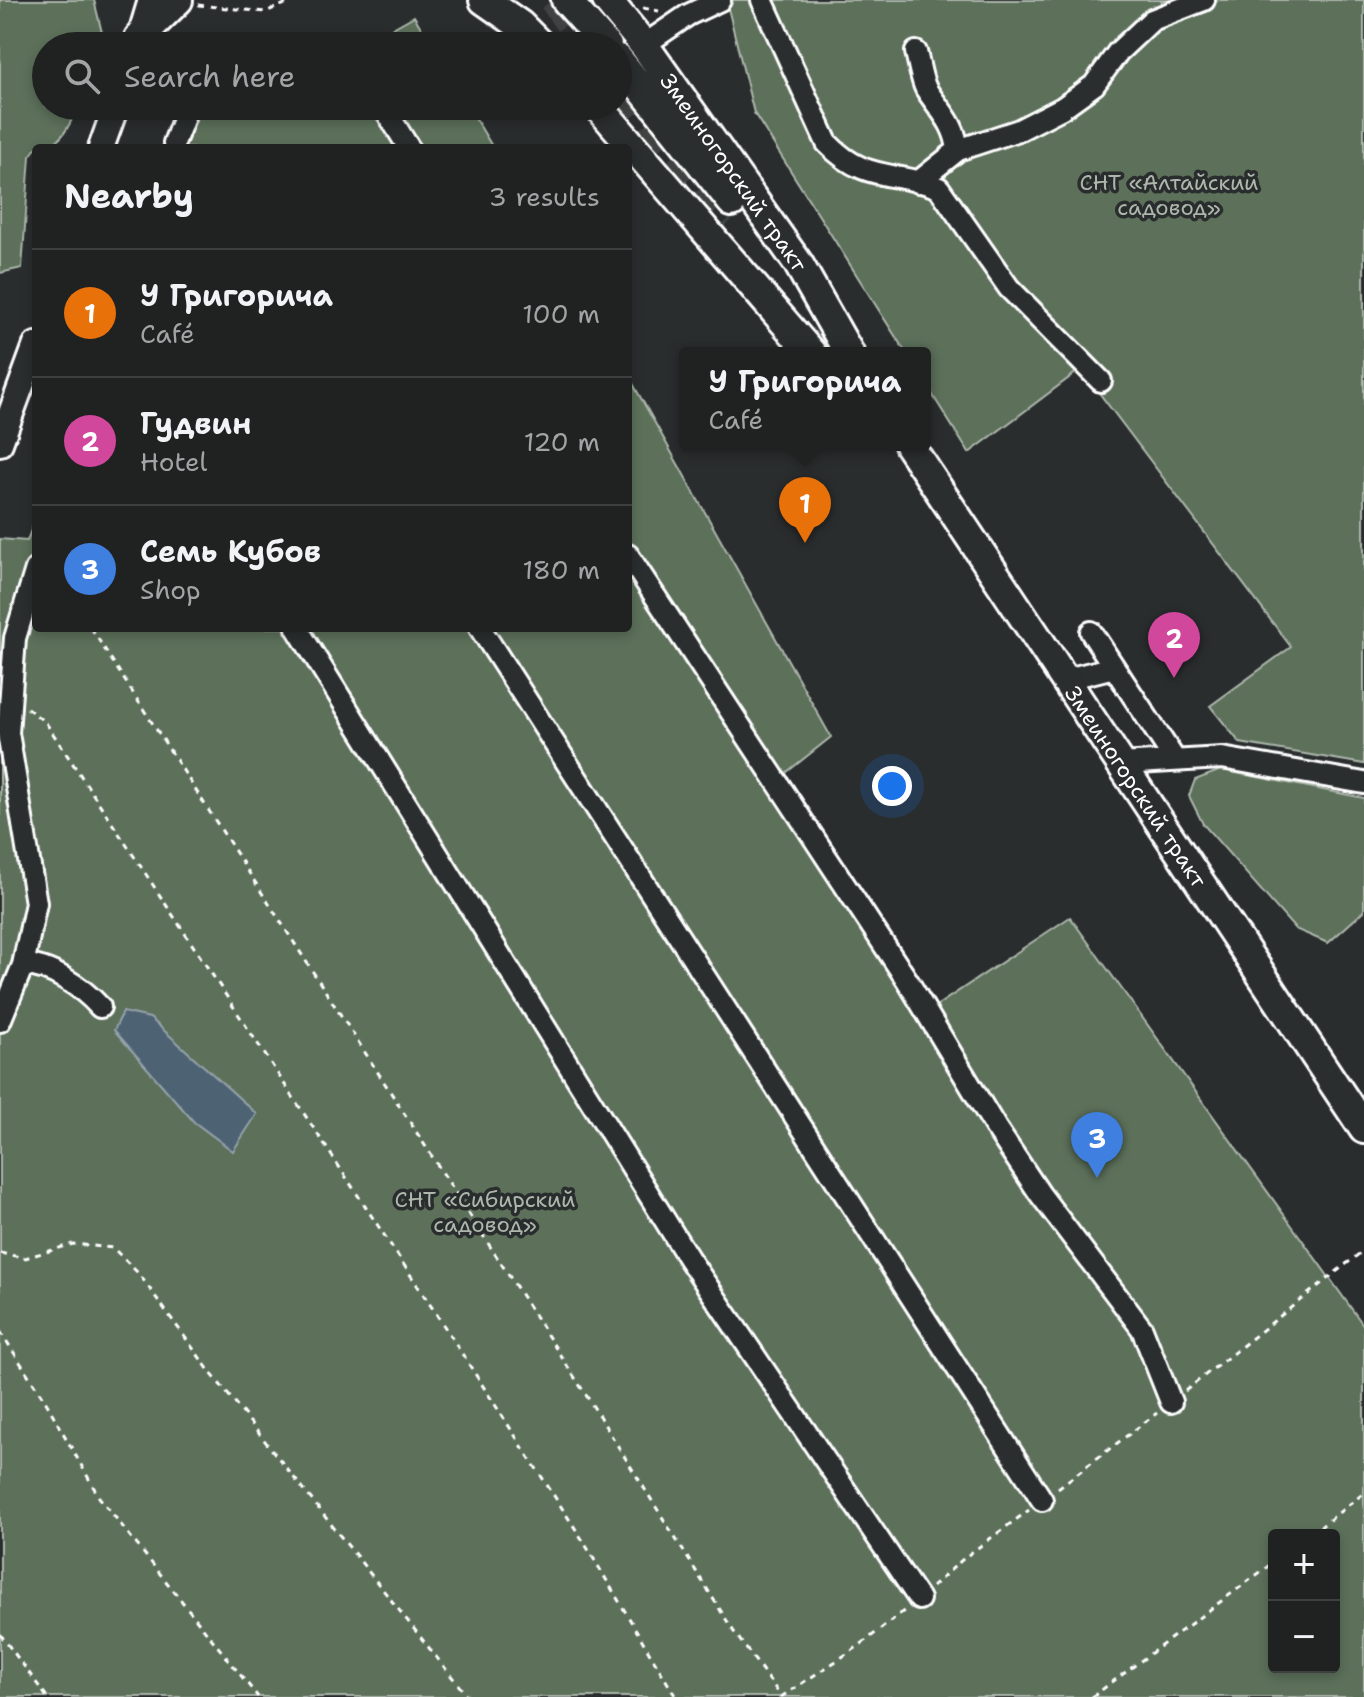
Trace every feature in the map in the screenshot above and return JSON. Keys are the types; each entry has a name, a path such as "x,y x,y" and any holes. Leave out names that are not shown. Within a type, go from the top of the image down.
{"highway":[{"path":"484,0 527,32"},
{"path":"566,0 595,32"},
{"name":"Змеиногорский тракт","path":"607,0 644,45 798,263 846,347"},
{"path":"150,32 184,2"},
{"path":"632,75 844,347"},
{"path":"610,120 631,144"},
{"path":"632,145 806,347"},
{"path":"725,226 815,347"},
{"path":"897,451 949,508"},
{"name":"Змеиногорский тракт","path":"913,451 1364,1129"}],"main road":[{"path":"141,32 151,0"},
{"path":"102,144 111,120"},
{"path":"0,443 32,356"}],"street":[{"path":"644,45 688,15 720,0"},
{"path":"762,0 827,143 843,160 856,166 894,179 939,188 1009,288 1101,381"},
{"path":"918,182 958,150 1019,130 1062,108 1094,85 1118,52 1152,20 1204,0"},
{"path":"916,52 926,88 945,111 957,136 958,150"},
{"path":"175,144 183,120"},
{"path":"392,120 407,144"},
{"path":"632,561 907,980 996,1128 1040,1194 1142,1329 1171,1402"},
{"path":"0,1021 23,965 36,903 8,733 15,638 32,582"},
{"path":"299,632 689,1259 919,1599"},
{"path":"483,632 1042,1500"},
{"path":"1091,632 1175,760"},
{"path":"1063,680 1114,667"},
{"path":"1120,764 1222,758 1364,783"},
{"path":"23,965 34,965 56,975 100,1007"}],"path":[{"path":"184,2 265,12 295,0"},
{"path":"635,5 647,10 666,8"},
{"path":"94,632 586,1395 726,1619 781,1697 859,1646 919,1599 964,1558 1171,1402 1364,1250"},
{"path":"9,692 46,723 582,1539 676,1697"},
{"path":"0,1253 25,1258 73,1244 113,1248 139,1274 211,1373 468,1697"},
{"path":"0,1331 47,1404 99,1497 258,1697"},
{"path":"1318,1529 1364,1493"},
{"path":"1092,1697 1268,1566"},
{"path":"0,1634 47,1697"}],"green space":[{"path":"0,0 94,0 102,32 32,32 32,120 72,120 52,144 32,144 22,268 0,273"},
{"name":"СНТ «Алтайский садовод»","path":"726,0 1364,0 1364,764 1240,743 1210,706 1291,647 1081,369 969,453 931,393 931,347 902,347 754,113"},
{"path":"414,16 424,32 386,32"},
{"path":"188,120 476,120 491,144 173,144"},
{"name":"СНТ «Сибирский садовод»","path":"632,382 831,737 782,776 933,1008 1070,917 1364,1326 1364,1697 0,1697 0,539 27,541 32,527 32,632 632,632"},
{"path":"1221,770 1364,798 1364,911 1328,943 1295,929 1203,824 1189,796 1195,780"}],"water":[{"path":"123,1012 150,1018 257,1114 233,1151 194,1122 114,1030"}],"tunnel":[{"path":"553,0 575,32"},
{"path":"632,110 725,226"}],"place":[{"name":"У Григорича","path":"805,543"},
{"name":"Гудвин","path":"1174,678"},
{"name":"Семь Кубов","path":"1097,1178"}]}
